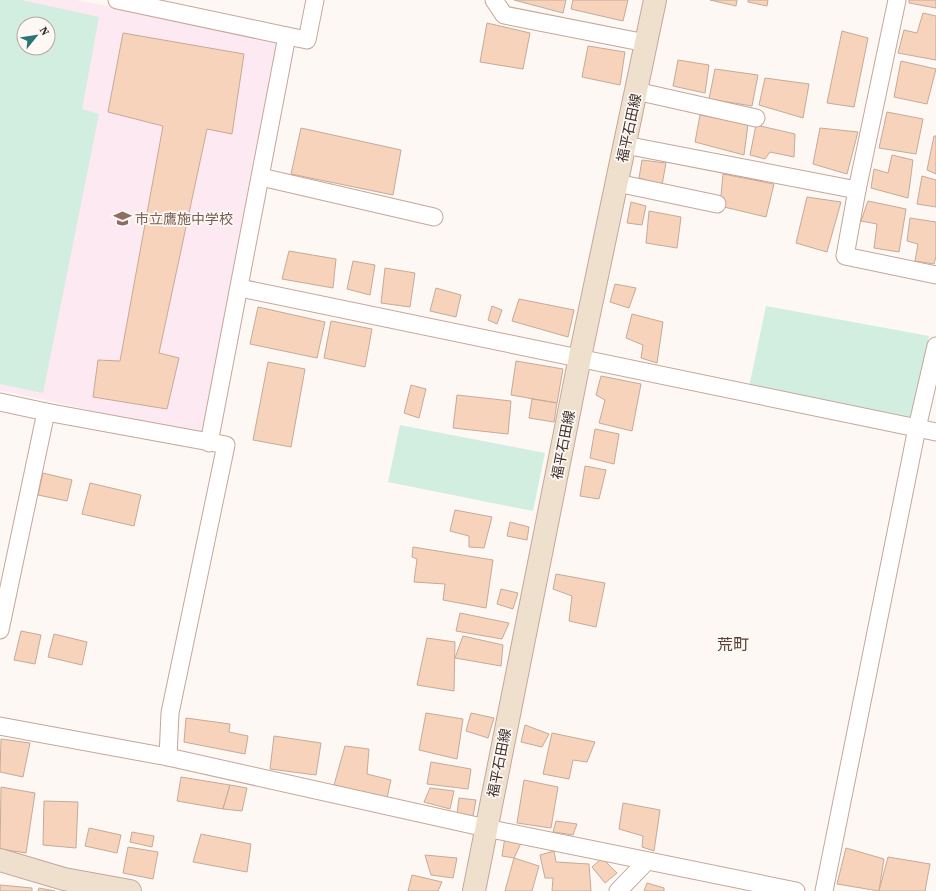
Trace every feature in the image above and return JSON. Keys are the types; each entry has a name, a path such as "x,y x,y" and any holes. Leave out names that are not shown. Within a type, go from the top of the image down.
{"main road":[{"name":"福平石田線","path":"474,891 580,357 655,0"},
{"path":"0,860 64,879 130,891"}],"street":[{"path":"124,1 307,40 315,0"},
{"path":"494,0 504,15 646,43"},
{"path":"897,0 857,190 845,256 936,275"},
{"path":"210,442 287,36"},
{"path":"636,91 756,118"},
{"path":"625,145 857,190"},
{"path":"261,177 434,217"},
{"path":"617,183 717,204"},
{"path":"240,288 580,357 936,432"},
{"path":"824,891 917,428 936,346"},
{"path":"0,402 46,412 226,445 170,713 168,757"},
{"path":"0,630 46,412"},
{"path":"0,726 168,757 486,828 796,891"},
{"path":"618,891 647,861"}],"shaded area":[{"name":"市立鷹施中学校","path":"0,0 76,0 277,39 205,436 0,390"}],"green space":[{"path":"0,0 21,0 99,17 82,109 99,114 43,393 0,384"},
{"path":"766,306 929,336 912,420 749,387"},
{"path":"400,425 545,453 533,511 388,482"}],"building":[{"path":"514,0 566,0 563,13"},
{"path":"573,0 628,0 623,21 571,9"},
{"path":"710,0 737,0 736,6"},
{"path":"748,0 768,0 767,6 748,2"},
{"path":"909,0 936,0 936,8 909,3"},
{"path":"923,13 936,16 936,60 898,53 904,30 917,33"},
{"path":"487,23 530,33 523,69 480,62"},
{"path":"842,31 868,38 854,107 827,103"},
{"path":"123,33 244,54 232,134 207,129 159,353 179,358 167,409 93,397 98,360 120,361 163,126 108,112"},
{"path":"588,46 625,52 620,85 582,77"},
{"path":"678,60 709,65 705,93 673,86"},
{"path":"901,61 936,69 927,104 894,97"},
{"path":"715,69 758,75 752,106 709,99"},
{"path":"765,78 809,84 803,118 759,105"},
{"path":"887,112 923,119 916,154 879,148"},
{"path":"700,115 748,124 744,155 695,142"},
{"path":"756,125 795,134 794,157 770,152 765,159 750,155"},
{"path":"301,128 401,150 393,195 291,174"},
{"path":"820,128 858,132 847,174 813,164"},
{"path":"934,136 936,136 936,174 927,170"},
{"path":"892,155 913,160 908,198 871,188 874,169 888,173"},
{"path":"642,160 666,163 662,185 639,178"},
{"path":"723,174 774,184 766,217 720,206"},
{"path":"922,176 936,180 936,207 917,204"},
{"path":"807,197 841,202 827,252 796,243"},
{"path":"868,201 906,209 899,252 874,248 877,224 861,221"},
{"path":"631,202 646,206 642,225 627,223"},
{"path":"649,211 681,217 677,248 646,243"},
{"path":"910,218 936,222 936,256 934,264 915,261 918,244 907,241"},
{"path":"289,251 336,259 333,288 282,279"},
{"path":"353,261 375,265 370,295 347,289"},
{"path":"385,268 415,273 410,307 381,303"},
{"path":"615,284 636,288 629,308 610,302"},
{"path":"436,288 461,295 456,317 430,311"},
{"path":"519,299 574,310 568,337 512,321"},
{"path":"492,306 502,310 497,324 488,320"},
{"path":"258,307 325,322 317,358 250,344"},
{"path":"632,314 663,322 657,363 641,358 643,345 626,338"},
{"path":"331,321 372,329 365,367 324,358"},
{"path":"516,361 563,369 557,403 511,395"},
{"path":"268,362 305,369 291,447 253,440"},
{"path":"601,376 641,384 632,431 599,423 605,400 596,395"},
{"path":"411,385 426,389 419,418 404,413"},
{"path":"457,395 511,401 508,434 453,428"},
{"path":"532,399 557,403 554,422 529,418"},
{"path":"595,429 619,434 614,464 590,458"},
{"path":"585,466 606,470 599,499 580,496"},
{"path":"43,473 72,480 67,501 38,495"},
{"path":"90,483 141,495 134,526 82,514"},
{"path":"455,510 492,517 484,548 469,547 469,536 450,531"},
{"path":"510,522 529,527 527,540 507,536"},
{"path":"413,547 493,560 486,608 443,600 445,584 414,582 417,559 412,557"},
{"path":"556,574 605,583 596,627 569,621 572,596 553,589"},
{"path":"501,589 518,593 513,609 497,604"},
{"path":"460,613 509,623 502,639 456,631"},
{"path":"21,631 41,635 35,664 14,660"},
{"path":"54,634 87,642 82,665 48,657"},
{"path":"463,636 503,645 501,666 455,658"},
{"path":"427,638 455,642 454,691 417,685"},
{"path":"426,713 463,719 457,759 419,750"},
{"path":"471,713 494,718 488,738 466,731"},
{"path":"186,718 230,724 229,732 248,736 245,754 184,742"},
{"path":"525,725 549,734 542,747 521,742"},
{"path":"552,733 595,742 587,762 573,760 569,779 543,774"},
{"path":"274,736 321,743 316,775 270,769"},
{"path":"1,739 30,743 23,777 0,772"},
{"path":"345,746 369,749 367,774 391,780 387,798 334,785"},
{"path":"431,762 471,769 468,789 427,784"},
{"path":"181,777 230,785 223,809 177,801"},
{"path":"524,780 558,787 551,828 517,823"},
{"path":"230,785 247,788 242,811 223,809"},
{"path":"1,787 35,793 26,853 0,849"},
{"path":"430,788 454,791 450,809 424,802"},
{"path":"459,798 476,800 473,816 457,814"},
{"path":"44,801 78,802 76,848 43,845"},
{"path":"623,803 660,810 654,851 642,847 643,836 619,829"},
{"path":"556,821 577,824 573,835 553,832"},
{"path":"89,828 121,835 117,853 85,846"},
{"path":"132,832 154,836 152,847 130,842"},
{"path":"201,834 251,844 247,872 193,862"},
{"path":"505,837 522,841 514,858 502,856"},
{"path":"128,847 158,852 153,879 123,873"},
{"path":"846,848 884,859 879,891 837,884"},
{"path":"554,851 556,862 589,864 591,891 552,891 553,878 545,878 540,855"},
{"path":"425,855 457,858 453,878 431,875"},
{"path":"888,857 930,864 925,891 879,891"},
{"path":"514,858 539,866 532,891 505,891"},
{"path":"602,858 617,873 605,883 592,867"},
{"path":"412,875 442,882 438,891 408,891"},
{"path":"647,883 664,888 664,891 644,891"},
{"path":"0,885 32,888 32,891 0,891"},
{"path":"39,888 55,891 38,891"}],"place":[{"name":"市立鷹施中学校","path":"122,219"}],"district":[{"name":"荒町","path":"733,644"}]}
